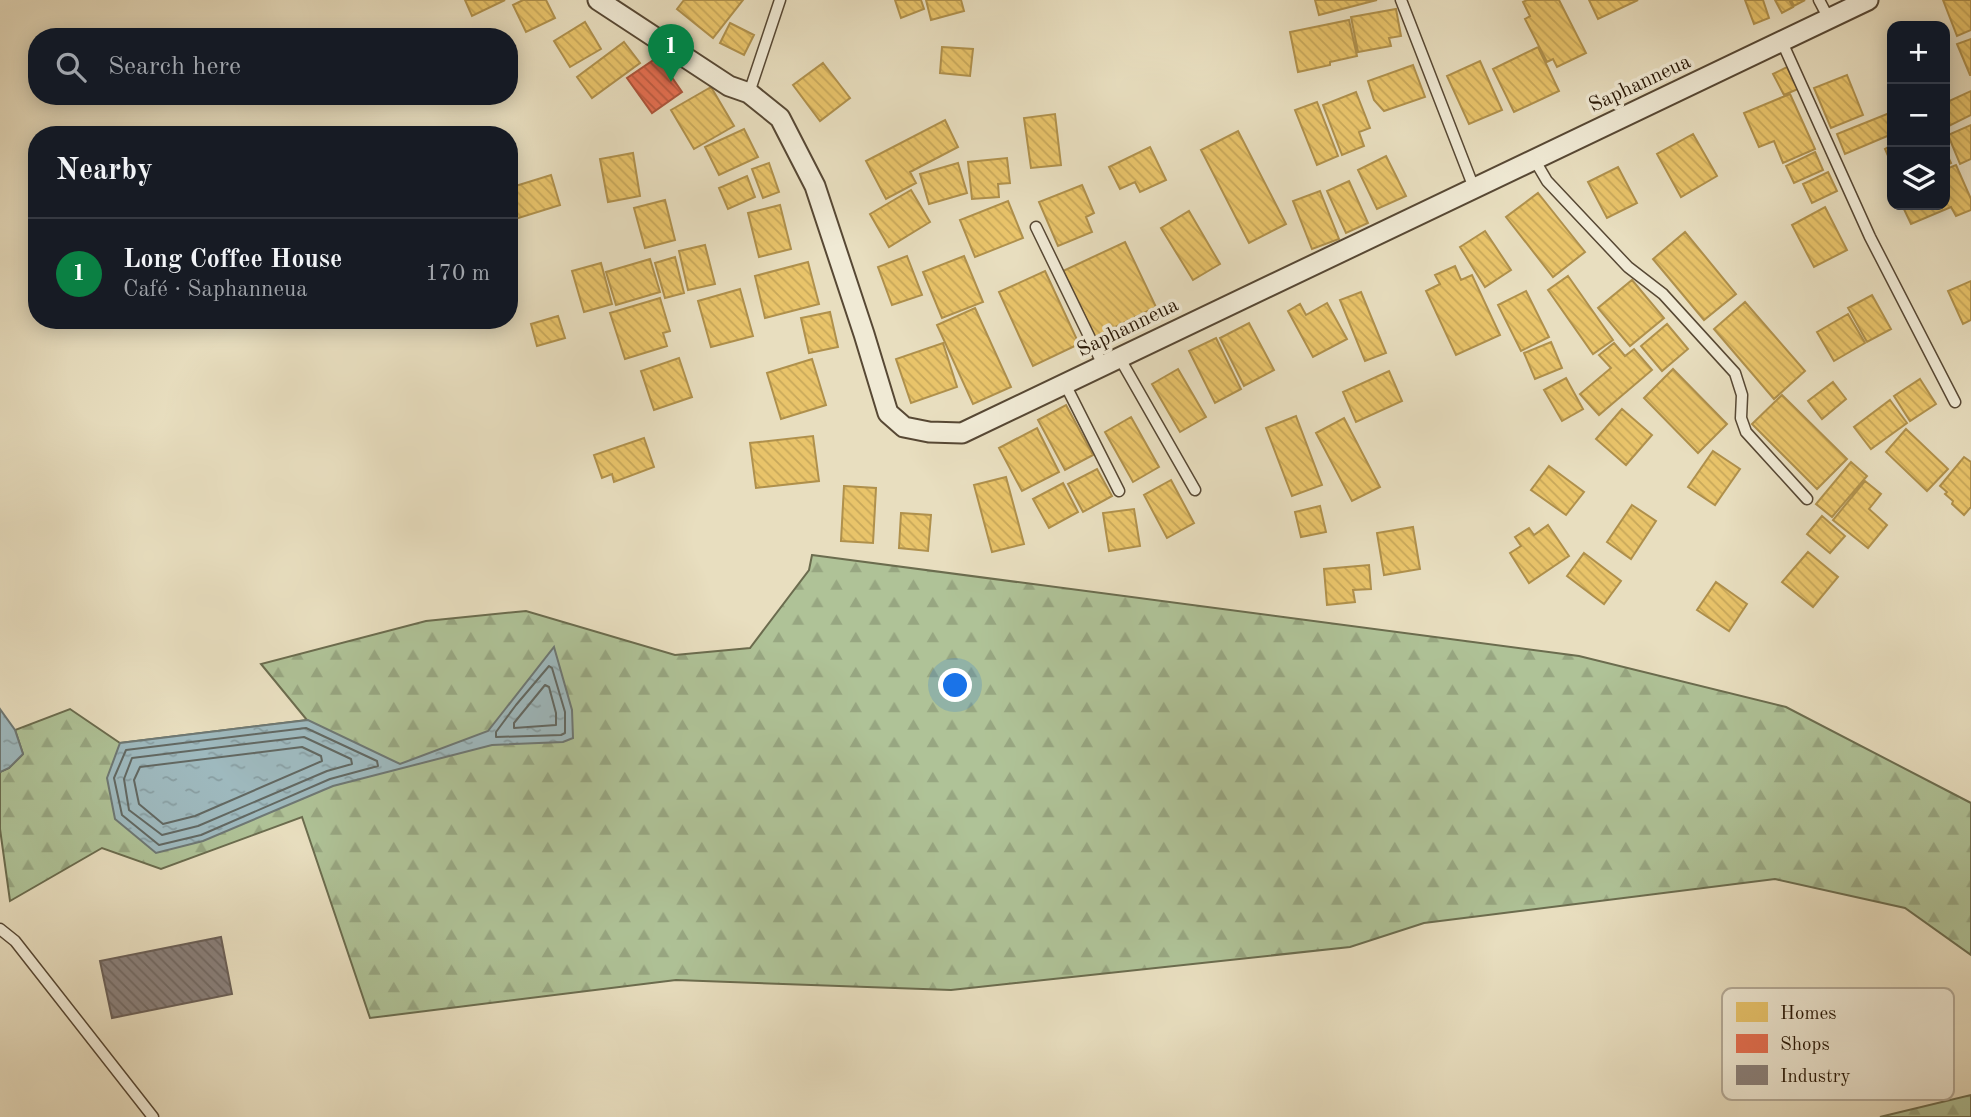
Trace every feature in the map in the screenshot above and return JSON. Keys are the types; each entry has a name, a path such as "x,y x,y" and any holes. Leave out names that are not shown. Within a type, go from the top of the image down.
{"street":[{"name":"Saphanneua","path":"598,0 729,86 749,93 780,118 815,186 888,413 904,427 929,432 962,433 1867,0"}],"lane":[{"path":"749,93 780,0"},
{"path":"1401,0 1474,188"},
{"path":"1819,0 1829,19"},
{"path":"1782,42 1870,237 1955,402"},
{"path":"1534,159 1547,181 1628,267 1663,294 1735,373 1742,395 1741,418 1746,432 1807,499"},
{"path":"1036,227 1111,361 1195,490"},
{"path":"1065,383 1119,491"},
{"path":"0,929 15,941 153,1117"}],"green space":[{"path":"812,555 1579,656 1786,707 1971,803 1971,955 1905,908 1775,879 1424,923 1350,947 951,990 676,980 370,1018 302,817 161,869 102,848 10,901 0,829 0,772 9,768 23,754 15,730 70,709 120,743 307,720 261,664 426,621 526,611 675,655 750,648 809,570"},
{"path":"1971,1095 1971,1117 1880,1117 1954,1100"}],"water":[{"path":"554,647 572,710 573,738 563,742 492,745 333,786 203,841 156,853 115,819 107,778 120,743 308,720 400,764 488,731"},
{"path":"0,709 15,730 23,754 9,768 0,772"}],"building: Homes":[{"path":"465,0 505,0 472,16"},
{"path":"523,0 546,0 555,18 526,32 513,5"},
{"path":"684,0 743,0 713,38 677,9"},
{"path":"895,0 921,0 924,9 901,18"},
{"path":"926,0 961,0 964,11 931,20"},
{"path":"1315,0 1377,0 1319,15"},
{"path":"1559,0 1586,53 1557,67 1553,59 1547,62 1525,19 1530,16 1523,2"},
{"path":"1589,0 1638,0 1598,19"},
{"path":"1745,0 1763,0 1769,18 1754,24"},
{"path":"1775,0 1789,0 1793,7 1782,13"},
{"path":"1791,0 1805,0 1794,6"},
{"path":"1943,0 1971,0 1971,30 1957,36"},
{"path":"1396,9 1401,36 1389,38 1391,46 1358,52 1351,17"},
{"path":"1349,20 1357,56 1298,72 1290,32"},
{"path":"585,22 601,49 570,67 554,41"},
{"path":"730,23 754,35 744,55 720,43"},
{"path":"1971,39 1971,75 1970,75 1957,44"},
{"path":"624,42 640,63 592,98 577,77"},
{"path":"942,47 973,49 970,76 940,73"},
{"path":"1538,47 1559,91 1514,112 1493,69"},
{"path":"1480,61 1502,110 1469,124 1447,76"},
{"path":"823,63 850,98 820,121 793,85"},
{"path":"1413,65 1425,97 1384,111 1374,100 1368,81"},
{"path":"1787,67 1798,89 1784,95 1773,74"},
{"path":"1847,75 1863,115 1831,128 1814,88"},
{"path":"711,87 734,126 694,149 671,110"},
{"path":"1971,91 1971,115 1950,126 1950,101"},
{"path":"1356,92 1370,128 1359,132 1364,146 1342,155 1323,105"},
{"path":"1790,94 1815,149 1783,163 1774,141 1759,147 1744,113"},
{"path":"1317,102 1338,156 1317,165 1295,110"},
{"path":"1055,114 1061,165 1031,168 1024,118"},
{"path":"1887,114 1887,136 1845,154 1837,134"},
{"path":"945,120 958,147 910,172 916,183 886,199 866,161"},
{"path":"1971,125 1971,159 1960,164 1950,134"},
{"path":"744,129 758,157 719,175 705,147"},
{"path":"1238,131 1286,224 1249,243 1201,150"},
{"path":"1693,134 1717,176 1681,197 1657,154"},
{"path":"1150,147 1166,180 1140,192 1135,182 1120,189 1109,167"},
{"path":"1815,152 1823,170 1794,183 1786,166"},
{"path":"633,153 640,196 608,202 600,159"},
{"path":"1386,156 1406,196 1377,209 1358,170"},
{"path":"1007,158 1010,183 998,184 999,197 972,199 968,162"},
{"path":"769,163 779,192 763,198 752,169"},
{"path":"958,163 967,193 929,204 920,174"},
{"path":"1956,165 1971,199 1971,210 1956,216 1950,207 1950,167"},
{"path":"1618,167 1637,203 1607,218 1588,182"},
{"path":"1828,172 1837,191 1812,203 1803,184"},
{"path":"551,175 560,205 518,218 518,185"},
{"path":"747,176 755,197 728,209 719,188"},
{"path":"1349,181 1368,223 1346,233 1327,191"},
{"path":"1082,185 1094,213 1086,217 1092,232 1058,246 1039,202"},
{"path":"911,190 930,222 889,247 870,214"},
{"path":"1320,191 1339,239 1312,249 1293,201"},
{"path":"1538,193 1585,252 1553,277 1506,217"},
{"path":"665,200 675,240 645,248 634,208"},
{"path":"1008,201 1023,238 975,257 960,220"},
{"path":"780,205 791,249 759,257 748,213"},
{"path":"1825,207 1847,250 1814,267 1792,225"},
{"path":"1904,210 1944,210 1911,224"},
{"path":"1189,211 1220,264 1193,280 1161,228"},
{"path":"1485,231 1511,270 1485,287 1460,247"},
{"path":"1685,232 1736,294 1704,320 1653,259"},
{"path":"1125,242 1156,307 1095,337 1063,271"},
{"path":"705,245 715,284 688,290 679,251"},
{"path":"907,256 922,295 892,305 878,267"},
{"path":"964,256 983,302 942,318 923,272"},
{"path":"675,257 684,293 665,298 655,263"},
{"path":"650,259 660,292 616,305 606,272"},
{"path":"808,262 819,304 765,318 755,276"},
{"path":"601,263 612,304 584,312 572,271"},
{"path":"1455,266 1461,280 1472,275 1500,335 1456,355 1426,291 1440,284 1435,275"},
{"path":"1045,271 1079,344 1033,366 999,292"},
{"path":"1568,276 1613,340 1593,354 1548,290"},
{"path":"1632,280 1664,318 1630,346 1598,308"},
{"path":"1971,281 1971,320 1963,324 1948,291"},
{"path":"740,289 753,336 711,347 698,301"},
{"path":"1526,291 1549,337 1521,351 1498,305"},
{"path":"1361,292 1386,353 1365,361 1340,300"},
{"path":"1872,295 1891,329 1867,342 1848,308"},
{"path":"660,298 670,331 663,333 667,346 625,359 610,313"},
{"path":"1745,302 1805,371 1774,399 1714,329"},
{"path":"1327,303 1347,339 1313,357 1288,311 1300,304 1306,315"},
{"path":"975,308 1011,387 973,404 937,325"},
{"path":"830,312 838,347 809,353 801,318"},
{"path":"1848,314 1865,343 1834,361 1817,332"},
{"path":"558,316 565,338 537,346 531,324"},
{"path":"1249,323 1274,370 1244,386 1220,338"},
{"path":"1667,324 1688,349 1662,371 1641,346"},
{"path":"1216,338 1241,389 1215,403 1189,351"},
{"path":"1551,342 1562,368 1535,379 1524,353"},
{"path":"943,343 957,387 911,403 896,359"},
{"path":"1614,343 1625,356 1634,349 1652,370 1599,415 1580,394 1611,368 1599,355"},
{"path":"679,358 692,397 654,410 641,371"},
{"path":"812,359 826,405 781,419 767,373"},
{"path":"1178,369 1206,417 1180,432 1152,384"},
{"path":"1673,369 1727,424 1698,453 1644,398"},
{"path":"1389,371 1402,401 1356,422 1343,392"},
{"path":"1566,378 1583,409 1562,421 1544,390"},
{"path":"1920,379 1936,404 1910,421 1894,396"},
{"path":"1833,382 1846,399 1822,419 1808,401"},
{"path":"1782,395 1847,459 1817,489 1752,424"},
{"path":"1890,400 1907,423 1871,449 1854,427"},
{"path":"1066,405 1093,455 1065,470 1038,420"},
{"path":"1622,409 1652,435 1626,465 1596,439"},
{"path":"1296,416 1322,485 1292,496 1266,428"},
{"path":"1131,417 1159,467 1133,482 1105,432"},
{"path":"1344,418 1380,487 1352,501 1316,433"},
{"path":"1037,428 1059,472 1022,491 999,448"},
{"path":"1906,429 1948,469 1927,491 1886,452"},
{"path":"813,436 819,481 756,488 750,443"},
{"path":"644,438 654,467 614,482 612,474 602,478 594,455"},
{"path":"1713,451 1740,469 1715,505 1688,487"},
{"path":"1964,457 1971,462 1971,507 1964,515 1952,504 1953,501 1945,494 1947,492 1940,486"},
{"path":"1851,462 1867,476 1832,517 1816,504"},
{"path":"1549,466 1584,492 1566,515 1531,490"},
{"path":"1097,469 1112,496 1083,512 1068,484"},
{"path":"1006,477 1024,544 992,552 974,485"},
{"path":"1171,480 1194,523 1167,538 1144,495"},
{"path":"1865,481 1881,494 1869,509 1887,525 1868,548 1833,520"},
{"path":"1063,483 1078,512 1049,528 1033,499"},
{"path":"844,486 876,488 873,543 841,541"},
{"path":"1632,505 1656,521 1631,559 1607,542"},
{"path":"1320,506 1326,532 1301,537 1295,512"},
{"path":"1134,509 1140,546 1109,551 1103,513"},
{"path":"901,513 931,515 928,551 899,548"},
{"path":"1822,516 1845,536 1830,553 1807,534"},
{"path":"1548,525 1569,556 1529,583 1510,553 1521,546 1515,537 1529,528 1534,535"},
{"path":"1413,527 1420,569 1384,575 1377,533"},
{"path":"1808,552 1838,577 1813,607 1782,582"},
{"path":"1584,553 1621,581 1604,604 1567,576"},
{"path":"1369,565 1371,589 1353,590 1355,602 1327,605 1324,569"},
{"path":"1716,582 1747,604 1729,631 1697,610"}],"building: Shops":[{"path":"658,57 682,92 652,113 627,78"}],"building: Industry":[{"path":"221,937 232,994 112,1018 100,961"}],"place":[{"name":"Long Coffee House","path":"671,82"}]}
